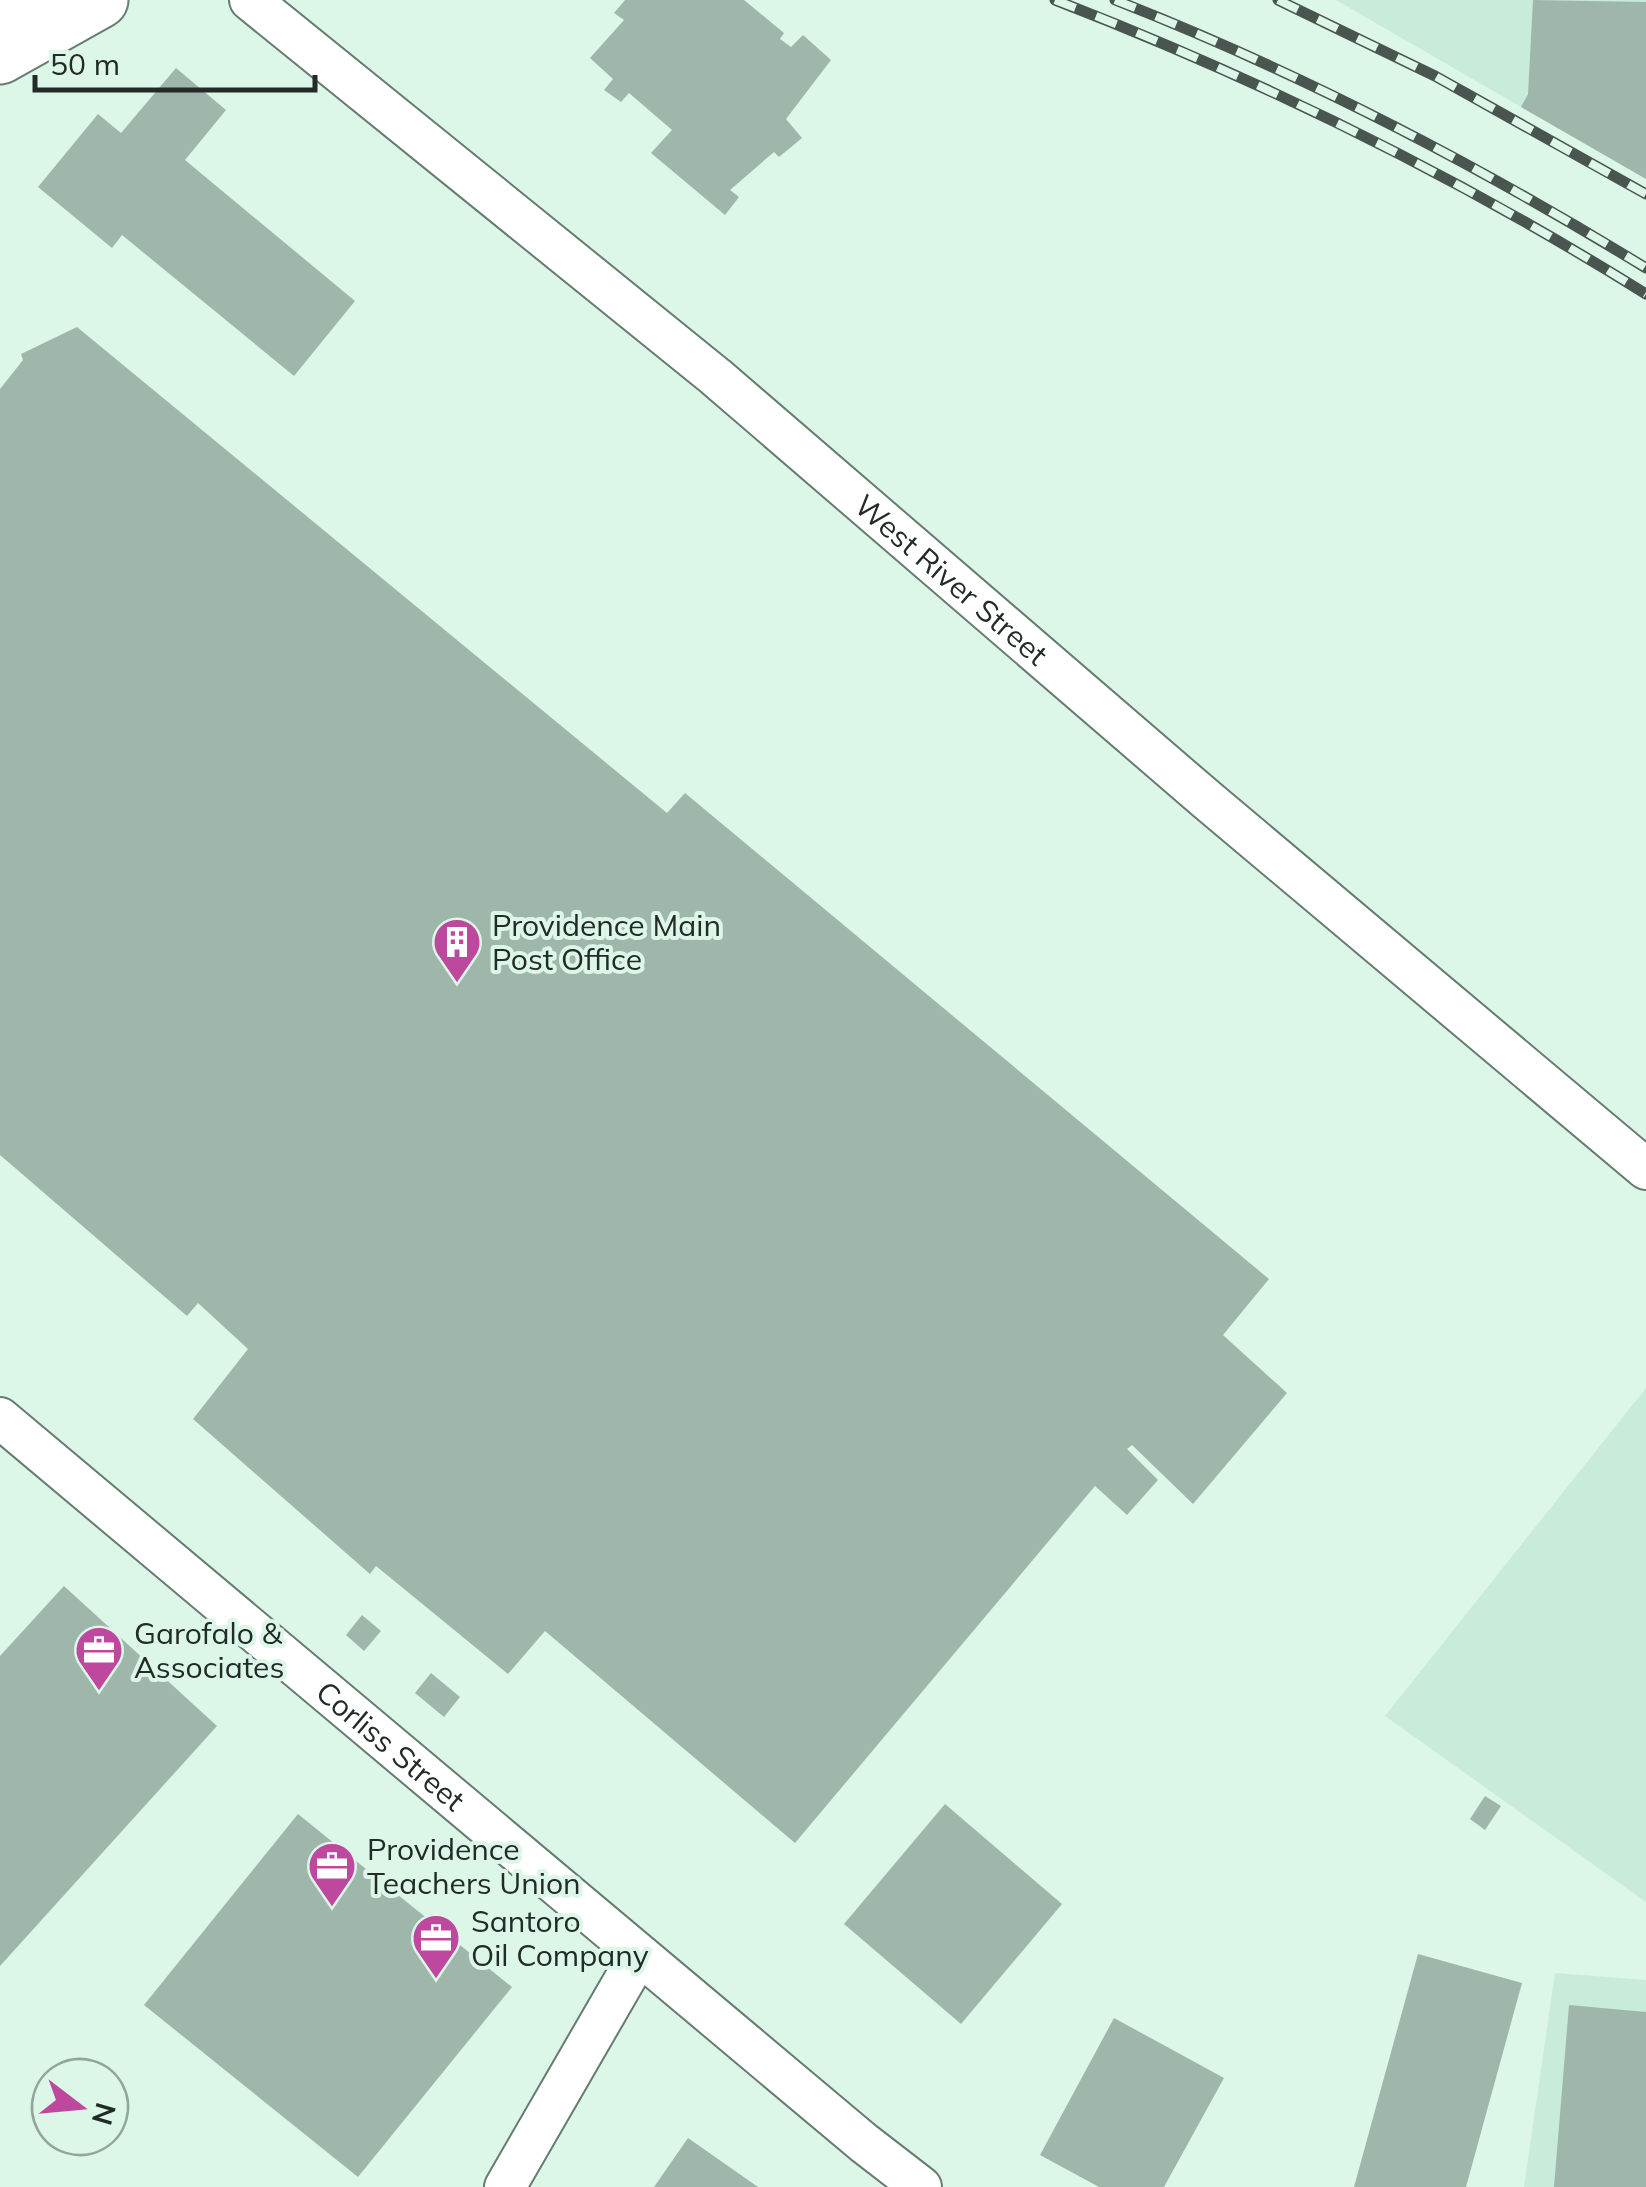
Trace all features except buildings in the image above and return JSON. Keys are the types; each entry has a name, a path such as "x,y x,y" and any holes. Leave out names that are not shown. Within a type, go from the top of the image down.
{"main road":[{"path":"0,6 21,0"},
{"path":"0,56 100,0"}],"street":[{"name":"West River Street","path":"250,0 716,377 1206,799 1646,1169"},
{"name":"Corliss Street","path":"0,1418 921,2187"},
{"path":"506,2187 640,1955"}],"shaded area":[{"path":"1336,0 1646,0 1646,179 1521,107"},
{"path":"1646,1388 1646,1902 1385,1716"},
{"path":"1555,1973 1646,1980 1646,2187 1524,2187"}],"railway":[{"path":"1055,0 1208,63 1358,133 1504,210 1646,294"},
{"path":"1115,0 1252,58 1386,122 1646,268"},
{"path":"1278,0 1435,76 1646,194"}],"place":[{"name":"Providence Main Post Office","path":"457,984"},
{"name":"Garofalo & Associates","path":"99,1692"},
{"name":"Providence Teachers Union","path":"332,1908"},
{"name":"Santoro Oil Company","path":"436,1980"}]}
